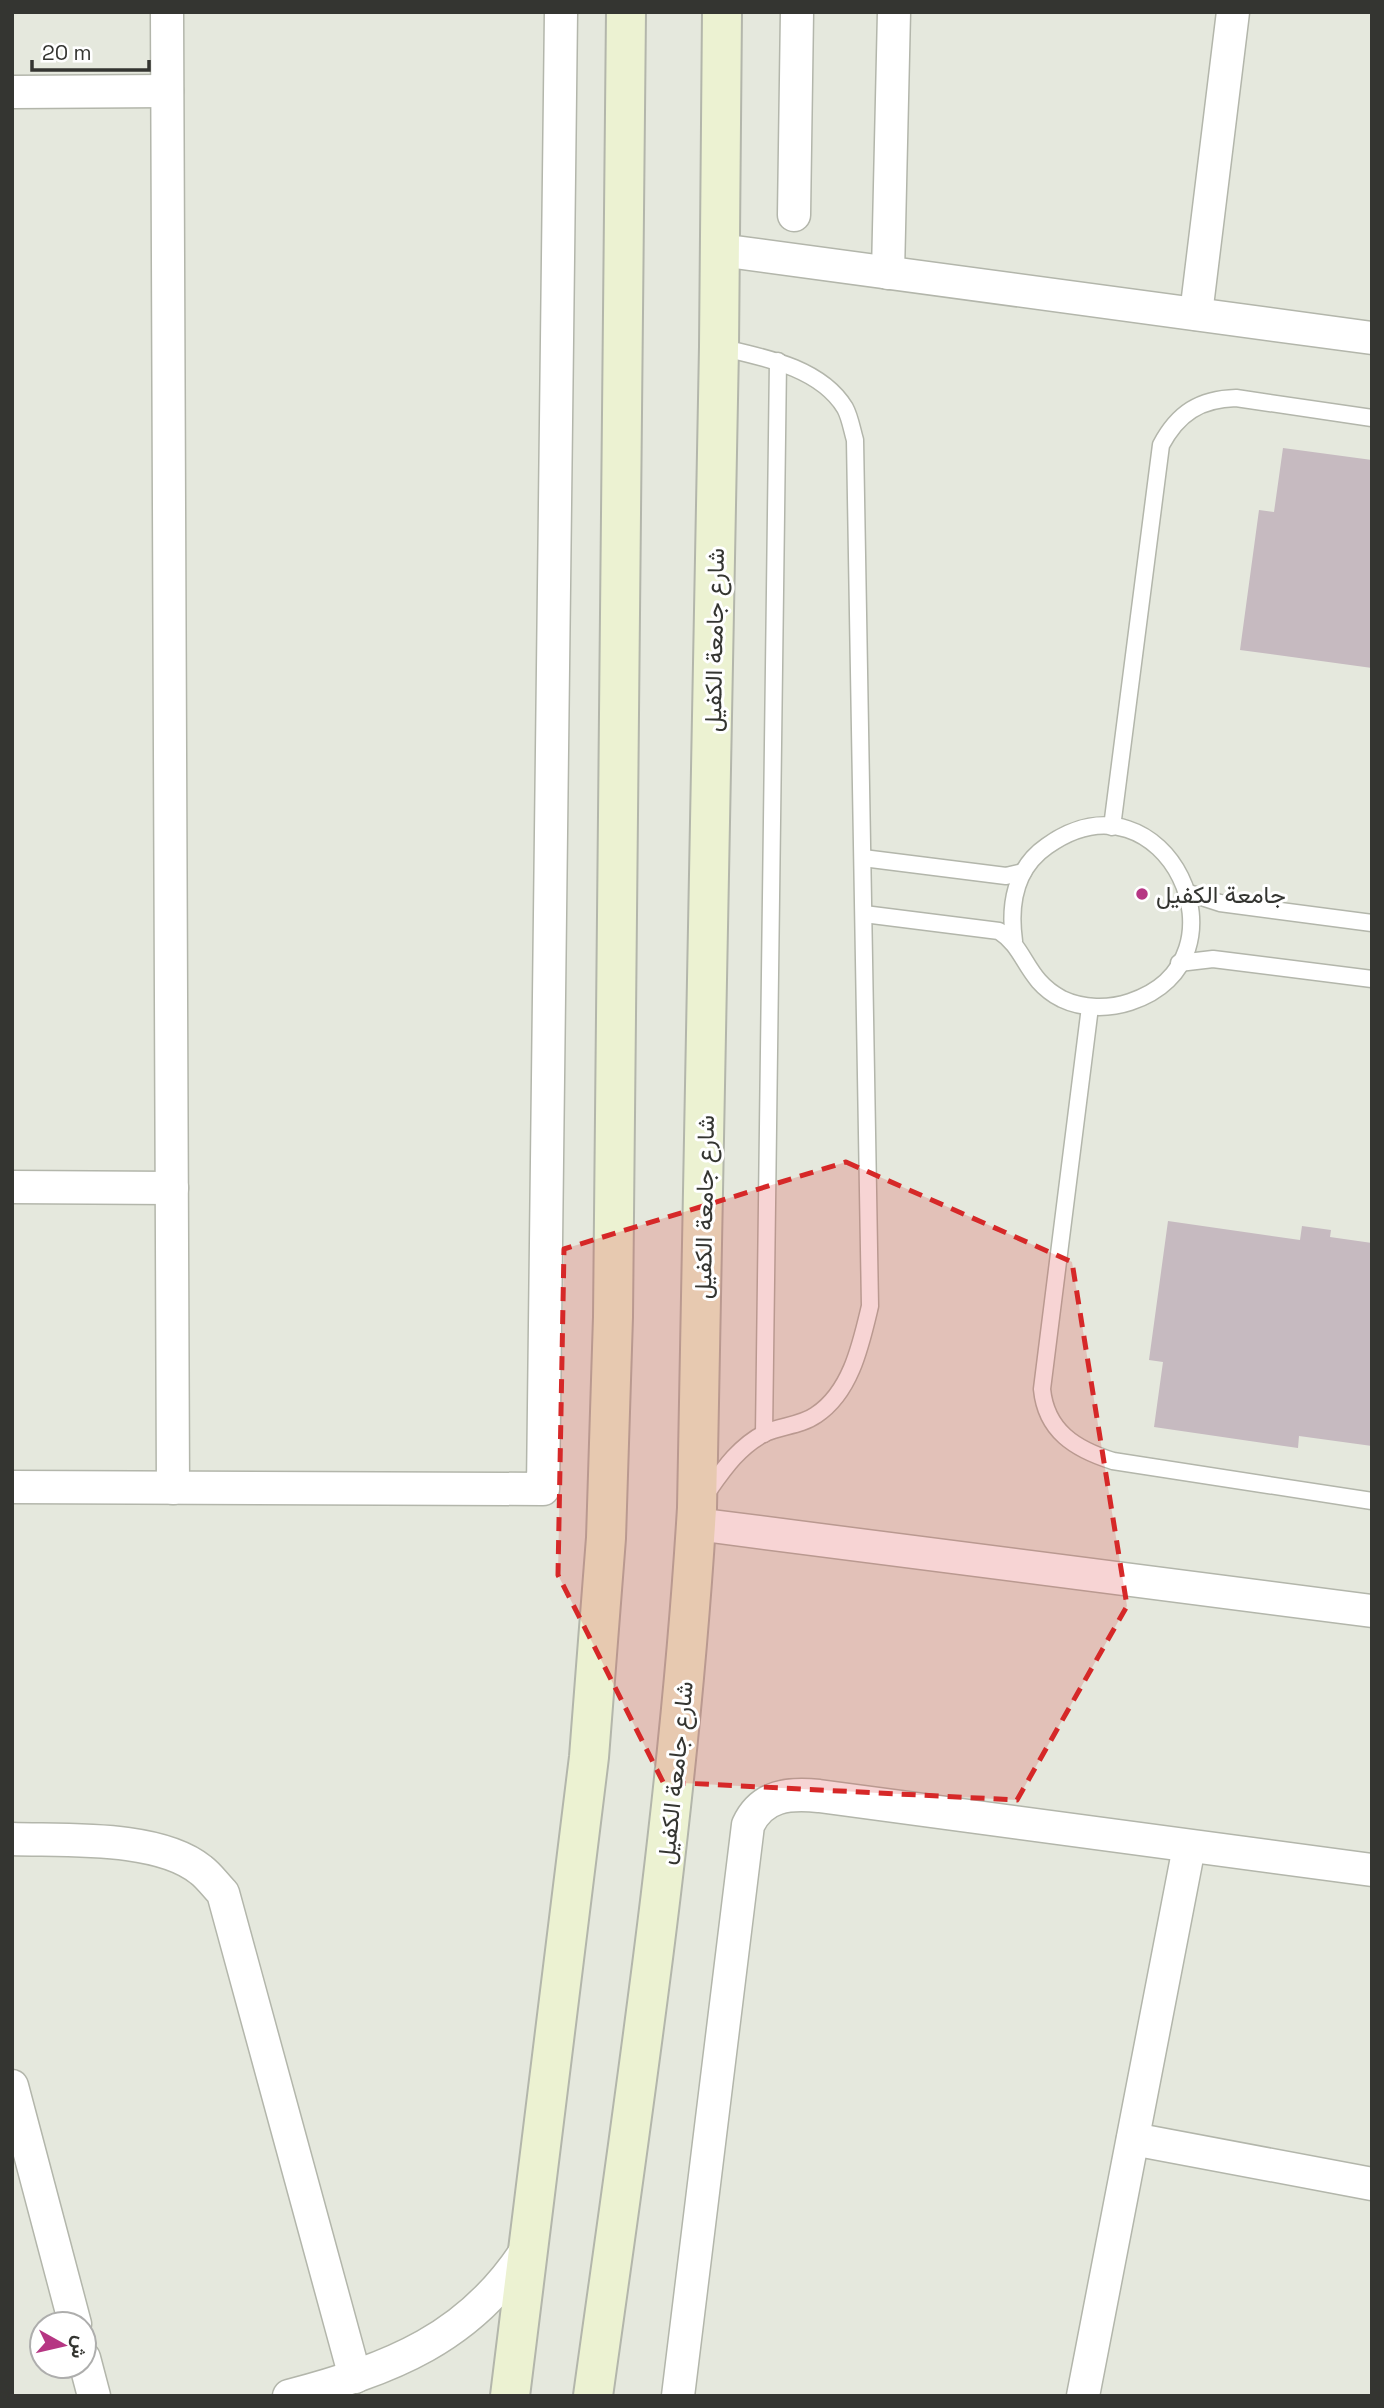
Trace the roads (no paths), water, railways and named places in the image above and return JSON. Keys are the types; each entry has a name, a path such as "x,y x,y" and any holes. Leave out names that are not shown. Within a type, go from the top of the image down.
{"main road":[{"path":"510,2396 589,1757 607,1524 613,1303 625,12"},
{"name":"شارع جامعة الكفيل","path":"593,2396 655,1952 688,1650 696,1516 719,347 722,12"}],"street":[{"path":"167,12 173,1488"},
{"path":"12,1487 543,1489 561,12"},
{"path":"794,215 797,12"},
{"path":"888,273 894,12"},
{"path":"1196,314 1233,12"},
{"path":"12,92 167,90"},
{"path":"720,250 1372,338"},
{"path":"12,1187 172,1188"},
{"path":"696,1516 1372,1611"},
{"path":"678,2396 748,1825 754,1812 771,1799 795,1793 1372,1870"},
{"path":"12,1839 121,1842 157,1851 200,1868 223,1894 355,2377"},
{"path":"1083,2396 1189,1847"},
{"path":"12,2086 71,2310"},
{"path":"1133,2139 1372,2184"},
{"path":"290,2396 395,2363 432,2343 467,2319 512,2272 529,2245"}],"lane":[{"path":"696,1516 732,1457 764,1434 816,1416 840,1391 860,1347 870,1306 855,440 845,408 819,382 778,361 719,347"},
{"path":"764,1434 778,361"},
{"path":"1112,827 1161,445 1170,428 1184,414 1218,398 1236,398 1372,418"},
{"path":"1112,827 1138,834 1160,848 1178,868 1189,893 1192,917 1189,941 1179,963 1163,984 1141,999 1116,1007 1090,1007 1064,1000 1042,986 1024,965 1014,941 1011,917 1014,894 1023,872 1039,851 1061,836 1086,828 1112,827"},
{"path":"863,858 1006,876 1023,872"},
{"path":"1189,893 1220,903 1372,923"},
{"path":"864,914 999,931 1014,941"},
{"path":"1179,963 1213,958 1372,979"},
{"path":"1090,1007 1042,1389 1044,1408 1052,1425 1087,1452 1113,1461 1372,1501"}],"place":[{"name":"جامعة الكفيل","path":"1142,894"}]}
